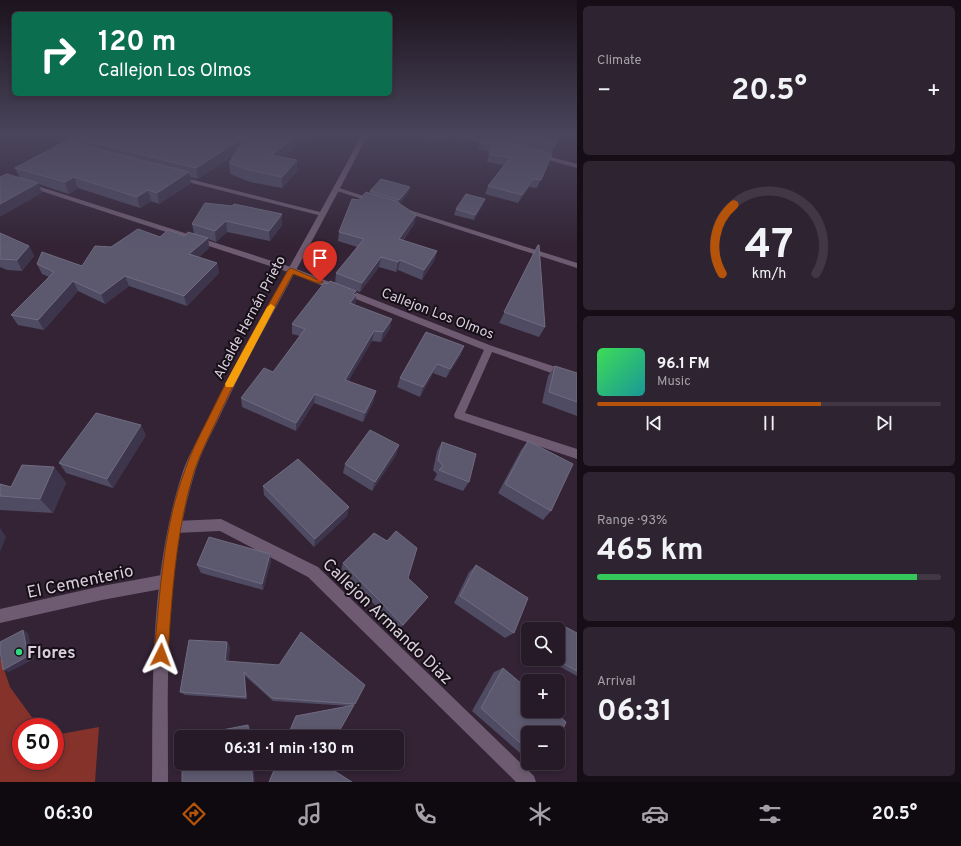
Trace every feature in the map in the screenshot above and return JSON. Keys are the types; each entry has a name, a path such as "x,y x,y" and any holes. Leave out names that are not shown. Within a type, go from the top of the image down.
{"street":[{"name":"Alcalde Hernán Prieto","path":"160,782 161,655 167,581 175,527 189,470 237,369 345,172"},
{"path":"171,176 322,214"},
{"name":"Callejon Los Olmos","path":"20,182 291,270 489,348 577,378"},
{"path":"336,189 381,203"},
{"path":"396,208 577,266"},
{"path":"489,348 459,415 577,454"},
{"name":"Callejon Armando Diaz","path":"175,527 221,525 313,572 528,782"},
{"name":"El Cementerio","path":"0,616 102,593 167,581"}],"shaded area":[{"path":"0,657 10,687 33,718 12,718 12,770 64,770 64,733 99,727 95,782 0,782"}],"building":[{"path":"31,172 188,172 157,193 148,190 137,197 74,177 65,182"},
{"path":"261,172 286,172 282,177"},
{"path":"499,172 544,172 541,180 533,179 522,195 488,186"},
{"path":"7,174 38,183 0,204 0,177"},
{"path":"381,179 410,187 399,200 370,191"},
{"path":"366,192 396,201 416,215 399,239 437,251 424,270 400,260 398,262 381,257 362,283 336,273 364,239 339,232 352,199 359,200"},
{"path":"466,194 485,199 475,215 456,209"},
{"path":"205,203 232,206 234,204 282,214 269,231 226,221 215,231 192,224"},
{"path":"138,229 160,237 168,230 185,236 188,232 208,238 189,254 217,263 184,296 125,276 101,294 73,281 38,320 11,315 54,272 37,264 42,252 82,266 95,246 111,247"},
{"path":"0,233 29,246 17,260 0,259"},
{"path":"539,245 545,327 504,312"},
{"path":"330,281 356,291 353,294 356,295 350,303 392,319 383,332 374,331 345,380 376,391 365,413 315,394 296,423 241,398 264,368 273,372 305,329 292,324 324,283 327,284"},
{"path":"426,332 464,346 450,369 437,364 423,387 400,378"},
{"path":"555,366 577,373 577,402 549,392"},
{"path":"96,413 141,425 107,479 59,463"},
{"path":"370,430 399,445 375,482 345,464"},
{"path":"528,441 573,464 551,511 505,484"},
{"path":"442,442 476,454 469,482 439,470 443,466 438,460"},
{"path":"298,459 349,507 315,539 263,486"},
{"path":"22,465 54,467 40,499 0,496 0,484 11,487"},
{"path":"396,531 417,548 408,578 428,597 403,625 343,563 374,533 387,541"},
{"path":"209,537 270,554 262,584 197,565"},
{"path":"476,565 528,598 514,633 460,596"},
{"path":"565,627 577,633 577,671 565,664"},
{"name":"Flores","path":"23,630 28,656 3,670 0,642"},
{"path":"301,632 365,685 355,704 272,698 244,672 246,697 180,692 189,640 227,642 225,661 279,665"},
{"path":"503,668 521,683 521,718 562,718 566,722 564,726 521,726 521,744 481,708"},
{"path":"354,705 340,730 290,730 296,716"},
{"path":"248,725 248,730 222,730"},
{"path":"182,770 252,770 253,782 182,782"},
{"path":"274,770 333,770 352,782 269,782"}],"slow traffic":[{"path":"229,384 271,307"}],"place":[{"name":"Flores","path":"19,652"}],"route":[{"path":"161,655 163,616 175,527 189,470 237,369 291,270 320,282"}]}
